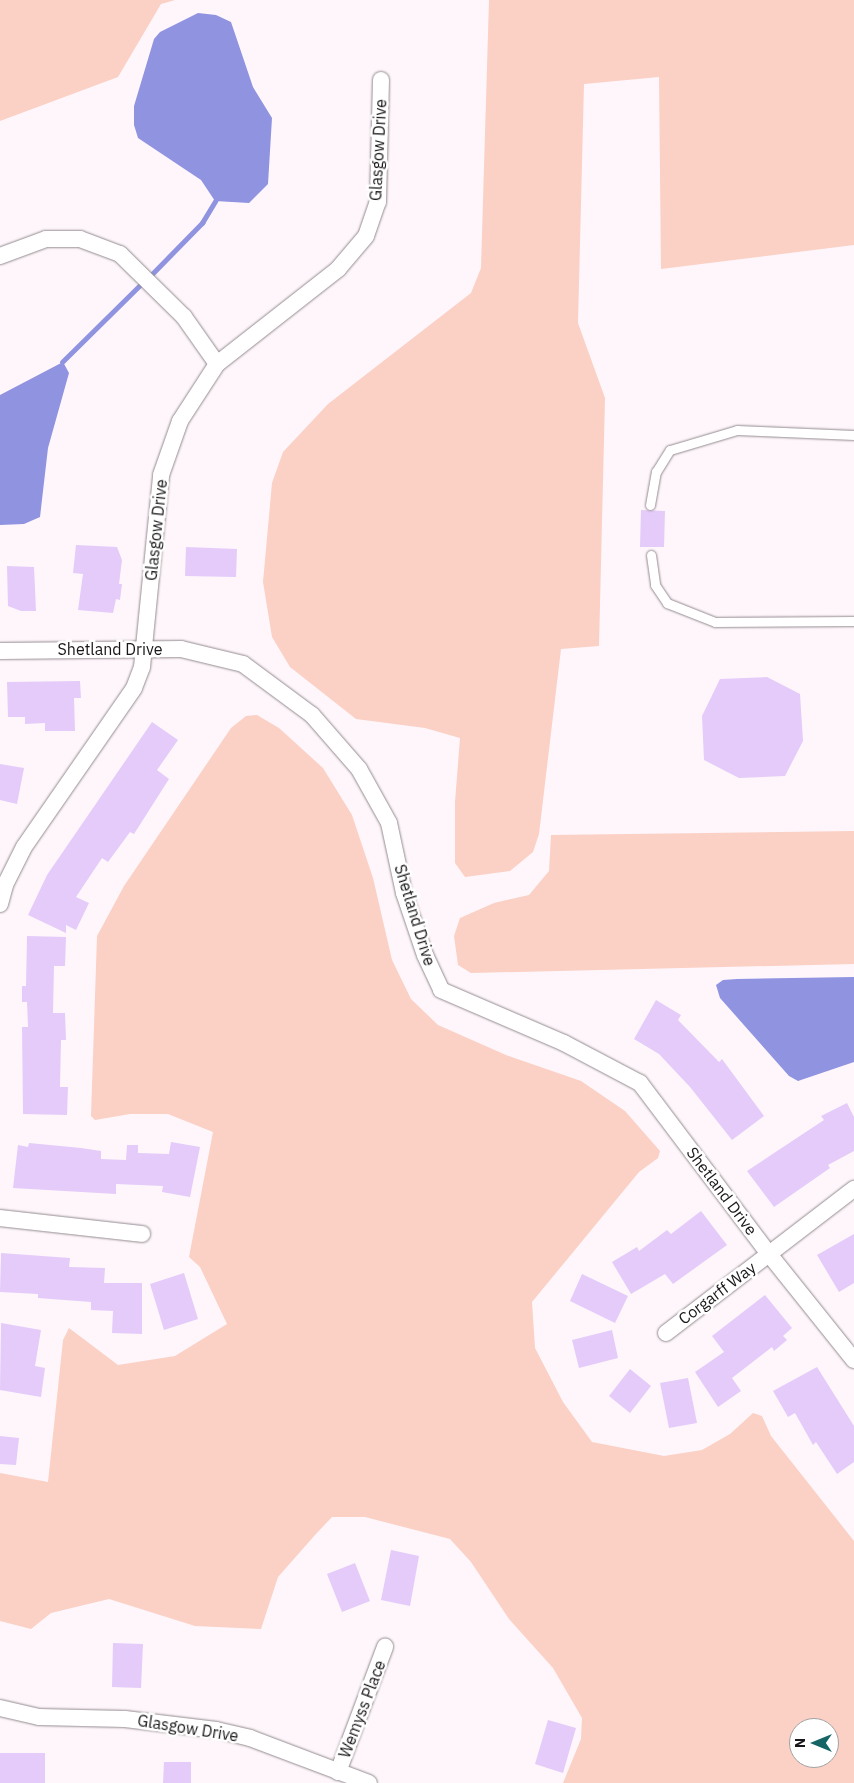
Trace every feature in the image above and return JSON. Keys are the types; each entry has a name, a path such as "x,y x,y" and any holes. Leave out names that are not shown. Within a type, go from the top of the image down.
{"street":[{"name":"Glasgow Drive","path":"0,904 5,885 24,847 134,688 144,648 161,475 180,421 217,364 338,269 366,236 378,202 382,80"},
{"path":"0,256 46,239 80,239 120,254 184,318 217,364"},
{"name":"Shetland Drive","path":"0,650 181,649 242,664 312,715 360,769 389,823 404,893 425,955 441,990 564,1043 640,1083 768,1254 854,1360"},
{"name":"Corgarff Way","path":"666,1333 854,1189"},
{"path":"0,1218 142,1234"},
{"name":"Wemyss Place","path":"338,1772 385,1647"},
{"name":"Glasgow Drive","path":"0,1708 39,1718 125,1719 216,1730 250,1738 369,1783"}],"lane":[{"path":"650,505 656,472 670,450 737,430 854,434"},
{"path":"651,555 655,585 667,603 715,622 854,621"}],"shaded area":[{"path":"0,0 175,0 161,4 118,77 0,121"},
{"path":"489,0 854,0 854,245 661,269 659,77 584,84 578,323 605,398 599,646 561,649 539,834 533,852 510,871 465,877 455,863 455,802 460,738 425,728 356,719 290,667 272,637 263,582 272,483 283,452 328,404 471,293 481,268"},
{"path":"257,715 279,728 323,768 352,815 373,878 392,960 411,999 438,1025 506,1055 581,1081 625,1111 660,1151 658,1158 639,1172 532,1302 535,1348 563,1402 592,1442 664,1456 702,1450 730,1434 753,1413 762,1416 771,1436 854,1541 854,1783 563,1783 581,1739 582,1718 553,1668 509,1619 471,1562 450,1539 365,1517 332,1517 315,1535 278,1577 261,1629 195,1626 109,1599 51,1613 31,1629 0,1621 0,1473 48,1482 63,1340 69,1328 118,1365 175,1356 227,1324 200,1267 189,1257 213,1132 168,1114 130,1114 95,1120 91,1116 97,936 124,886 231,728 246,716"},
{"path":"854,831 854,964 471,973 458,965 454,936 460,918 494,903 529,895 549,871 551,835"}],"water":[{"path":"198,13 216,15 231,22 253,87 272,118 268,184 249,203 215,201 201,180 138,138 134,125 134,106 154,39 160,32"},
{"path":"63,362 69,373 48,448 40,517 24,524 0,525 0,395"},
{"path":"854,977 854,1062 798,1081 789,1076 720,998 716,985 723,980 737,979"}],"building":[{"path":"641,510 665,511 664,547 640,547"},
{"path":"76,545 117,547 122,560 119,584 122,584 120,600 116,599 113,613 78,610 83,574 73,573"},
{"path":"186,547 237,549 236,577 185,576"},
{"path":"7,566 34,567 36,611 21,611 8,606"},
{"path":"767,677 800,694 803,741 785,776 739,778 704,760 702,716 720,679"},
{"path":"80,681 81,698 74,698 75,731 45,731 45,723 25,724 25,717 8,717 7,682"},
{"path":"152,722 178,740 157,770 169,779 134,834 130,832 108,862 102,858 76,897 89,903 76,930 66,925 66,933 28,915 47,875"},
{"path":"0,764 24,768 17,804 0,800"},
{"path":"27,936 66,937 65,966 54,966 53,1013 65,1013 66,1040 61,1040 60,1087 68,1087 67,1115 23,1114 22,1027 28,1027 27,1002 22,1002 22,986 26,986"},
{"path":"656,1000 681,1015 678,1020 719,1062 722,1059 764,1116 732,1140 690,1087 659,1054 634,1039"},
{"path":"847,1103 854,1117 854,1151 828,1165 830,1168 774,1207 747,1171 824,1120 821,1116"},
{"path":"171,1142 200,1147 190,1197 162,1192 163,1186 116,1184 116,1194 13,1188 18,1145 28,1147 29,1143 81,1148 101,1151 101,1159 126,1160 127,1145 138,1145 138,1153 169,1154"},
{"path":"701,1211 727,1245 673,1284 665,1274 631,1294 612,1262 637,1247 639,1251 667,1230 671,1234"},
{"path":"854,1234 854,1283 839,1292 817,1255"},
{"path":"1,1253 70,1258 69,1267 105,1268 104,1283 142,1283 142,1334 112,1333 113,1311 91,1310 91,1302 38,1298 38,1294 0,1292"},
{"path":"184,1273 198,1319 164,1330 150,1284"},
{"path":"582,1274 628,1296 615,1323 570,1301"},
{"path":"765,1295 792,1328 783,1336 787,1340 774,1351 772,1347 732,1378 741,1391 718,1407 695,1372 724,1352 712,1336"},
{"path":"1,1323 41,1330 35,1366 45,1368 41,1397 0,1390"},
{"path":"612,1330 618,1358 579,1368 572,1340"},
{"path":"817,1367 854,1426 854,1462 837,1474 816,1442 813,1445 795,1413 788,1417 773,1391"},
{"path":"630,1369 651,1386 630,1413 609,1396"},
{"path":"688,1378 697,1423 669,1428 660,1383"},
{"path":"0,1436 19,1438 16,1465 0,1464"},
{"path":"391,1550 419,1556 410,1606 381,1600"},
{"path":"355,1563 370,1601 342,1612 327,1574"},
{"path":"113,1643 143,1644 141,1688 112,1687"},
{"path":"548,1720 576,1728 563,1773 535,1764"},
{"path":"0,1753 45,1753 45,1783 0,1783"},
{"path":"164,1762 191,1762 191,1783 163,1783"}],"waterway":[{"path":"149,277 202,223 215,201"},
{"path":"62,362 143,282"}]}
